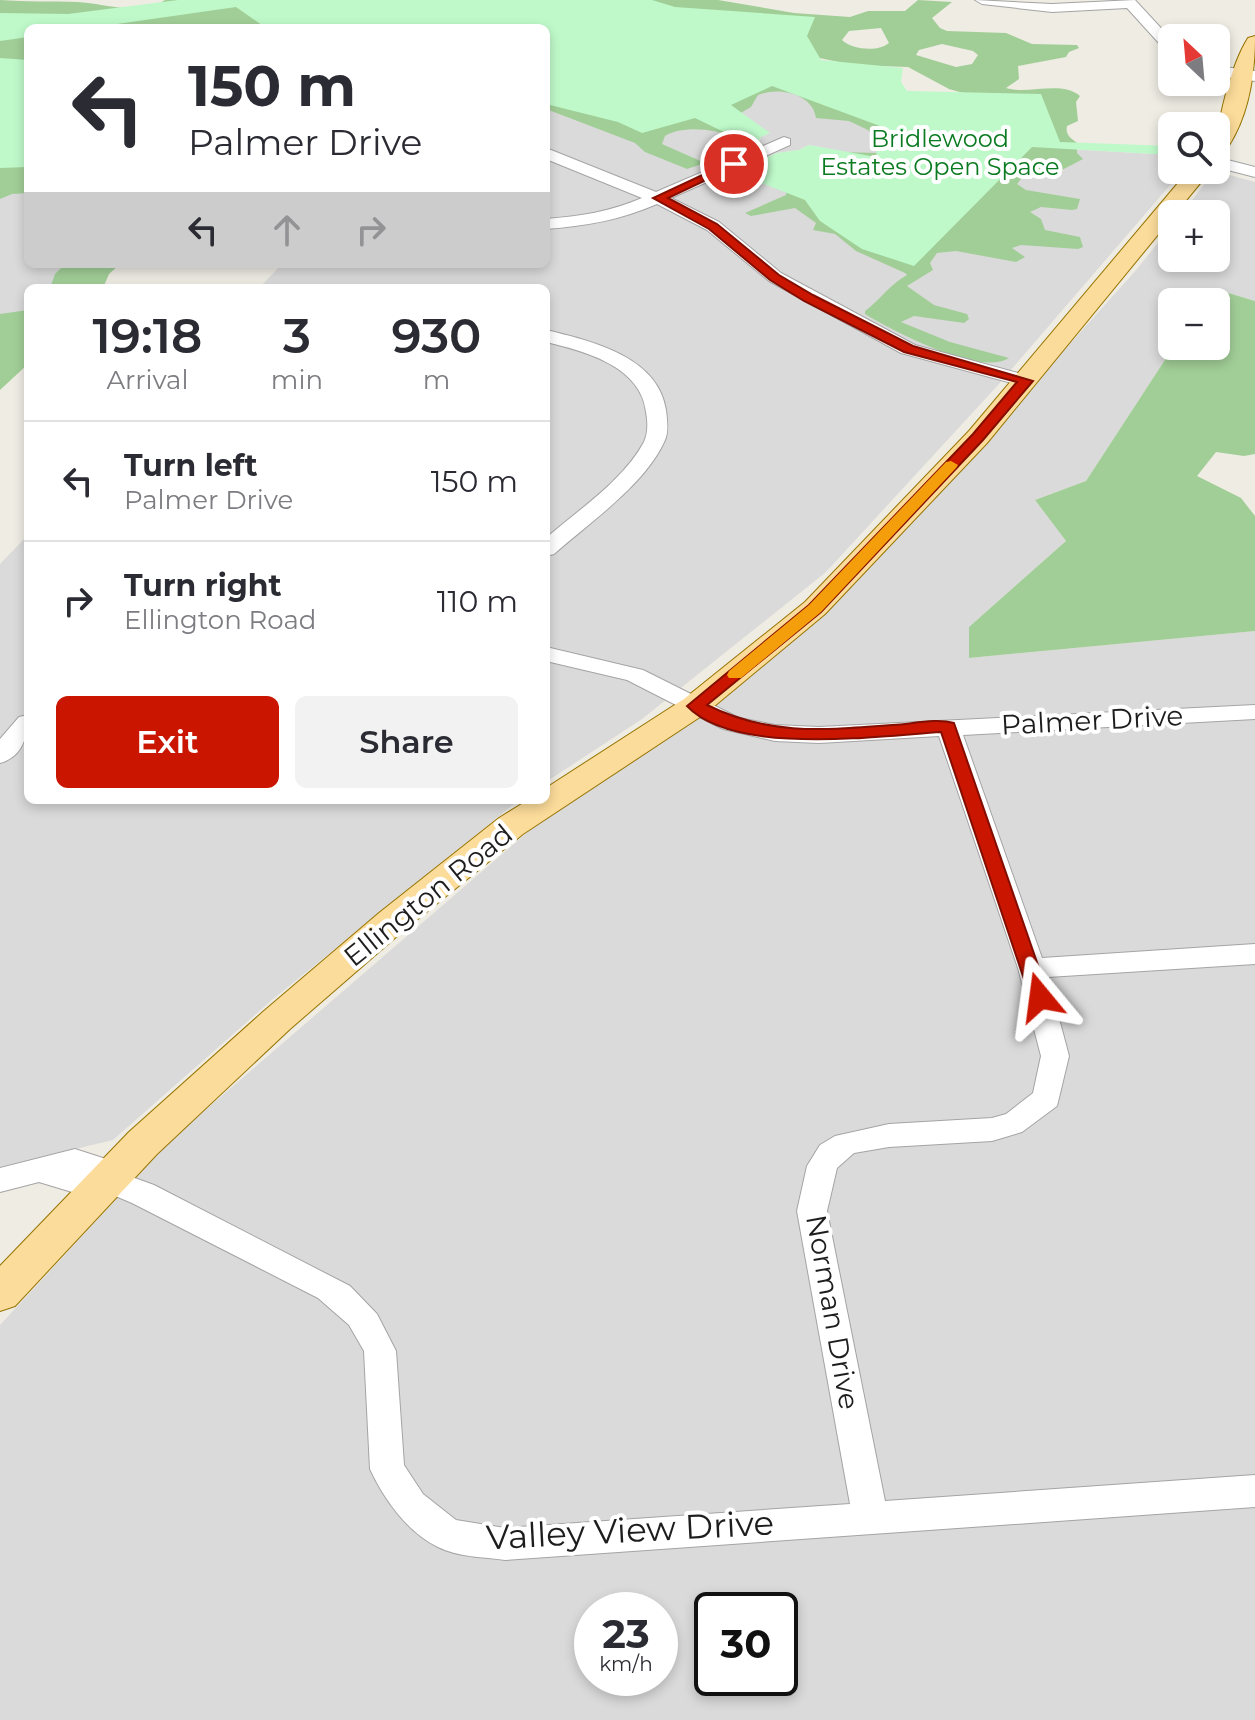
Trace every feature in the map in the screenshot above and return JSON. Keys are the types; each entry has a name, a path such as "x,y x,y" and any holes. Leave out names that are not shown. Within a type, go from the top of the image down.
{"main road":[{"path":"1230,127 1249,76 1255,42"},
{"name":"Ellington Road","path":"550,801 695,706 815,608 978,437 1188,184"},
{"name":"Ellington Road","path":"0,1294 107,1180 257,1038 391,922 511,826 545,804"}],"street":[{"path":"982,0 1052,8 1129,2 1158,34"},
{"path":"550,224 599,218 659,198 784,142"},
{"path":"550,155 659,198 713,226 775,277 908,349 1026,381"},
{"path":"1230,166 1255,172"},
{"path":"550,337 613,356 640,376 658,405 656,438 632,471 550,545"},
{"name":"Palmer Drive","path":"550,655 635,675 732,724 775,733 819,735 1255,712"},
{"name":"Norman Drive","path":"870,1516 812,1211 817,1176 829,1154 842,1145 868,1138 976,1133 1013,1124 1047,1098 1055,1056 1032,968 948,726"},
{"path":"0,755 24,727"},
{"path":"1032,968 1255,954"},
{"name":"Valley View Drive","path":"0,1180 42,1171 82,1183 107,1180 143,1194 353,1304 374,1333 380,1351 387,1469 411,1505 448,1535 505,1544 1255,1491"}],"shaded area":[{"path":"772,86 881,126 877,158 809,145 799,150 777,153 734,172 1032,147 1158,154 1158,184 1171,184 998,385 826,572 642,719 550,779 550,284 263,284 278,268 550,268 550,104 695,118 759,144 761,137 769,133 731,106"},
{"path":"24,167 24,268 100,268 86,284 24,284 24,345 0,367 0,168"},
{"path":"1230,175 1255,182 1255,301 1230,293 1230,288 1158,288 1158,360 1165,360 1086,481 1035,500 1066,541 969,627 969,658 1255,631 1255,1720 0,1720 0,1325 174,1137 538,823 853,586 1158,243 1158,272 1230,272 1230,200 1192,200 1205,184 1230,184"},
{"path":"24,539 24,804 514,804 273,999 113,1140 0,1167 0,564"}],"green space":[{"path":"0,0 144,8 165,0 294,0 313,24 24,24 24,193 0,199"},
{"name":"Bridlewood Estates Open Space","path":"178,0 652,0 675,7 815,17 807,36 821,60 903,68 901,82 907,91 1041,94 1060,142 1158,146 1158,154 1032,147 914,266 862,249 820,221 805,200 733,172 777,153 799,150 809,145 876,157 880,126 772,86 731,105 770,133 761,137 755,147 695,118 642,133 618,122 550,105 550,24 260,24 236,7 117,24 24,24 24,38 0,41 0,13 68,14"},
{"name":"Bridlewood Estates Open Space","path":"540,0 718,0 794,13 850,17 868,11 905,11 918,0 952,2 932,18 947,31 1006,33 1032,44 1077,45 1079,48 1069,52 1066,57 1018,66 1019,79 1006,88 1064,89 1080,96 1076,102 1078,121 1067,126 1067,129 1069,136 1077,143 1077,153 1083,159 1060,171 1025,174 1017,184 1026,190 1080,199 1077,209 1041,207 1030,212 1041,219 1045,230 1080,237 1083,247 1021,245 1012,248 1025,257 1016,262 956,251 937,253 930,263 933,270 907,286 934,305 967,314 969,319 964,323 914,316 901,322 950,342 1009,358 978,362 958,357 878,322 865,311 907,275 905,273 856,251 835,234 813,230 816,223 795,208 751,216 745,213 786,195 791,154 795,151 880,153 882,150 868,130 849,121 816,118 809,103 794,94 767,92 758,95 751,107 739,114 755,145 736,149 731,137 707,130 680,131 665,136 662,144 705,163 687,169 645,152 635,143 550,111 550,78 754,81 887,95 967,94 949,89 908,67 853,65","holes":["881,28 889,43 872,49 859,48 842,40 849,31","942,44 978,55 972,64 956,67 916,55 919,50"]},
{"path":"0,58 24,60 24,167 0,168"},
{"path":"61,268 116,268 105,284 51,284"},
{"path":"1230,293 1255,301 1255,454 1244,456 1216,452 1197,476 1241,498 1255,516 1255,631 969,658 969,627 1066,541 1035,500 1086,481 1165,360 1230,360"},
{"path":"24,311 24,368 0,390 0,314"}],"slow traffic":[{"path":"735,675 815,608 951,465"}],"route":[{"path":"734,164 659,198 713,226 775,277 809,298 908,349 1026,381 978,437 815,608 695,706 732,724 775,733 819,735 948,726 1040,997"}]}
